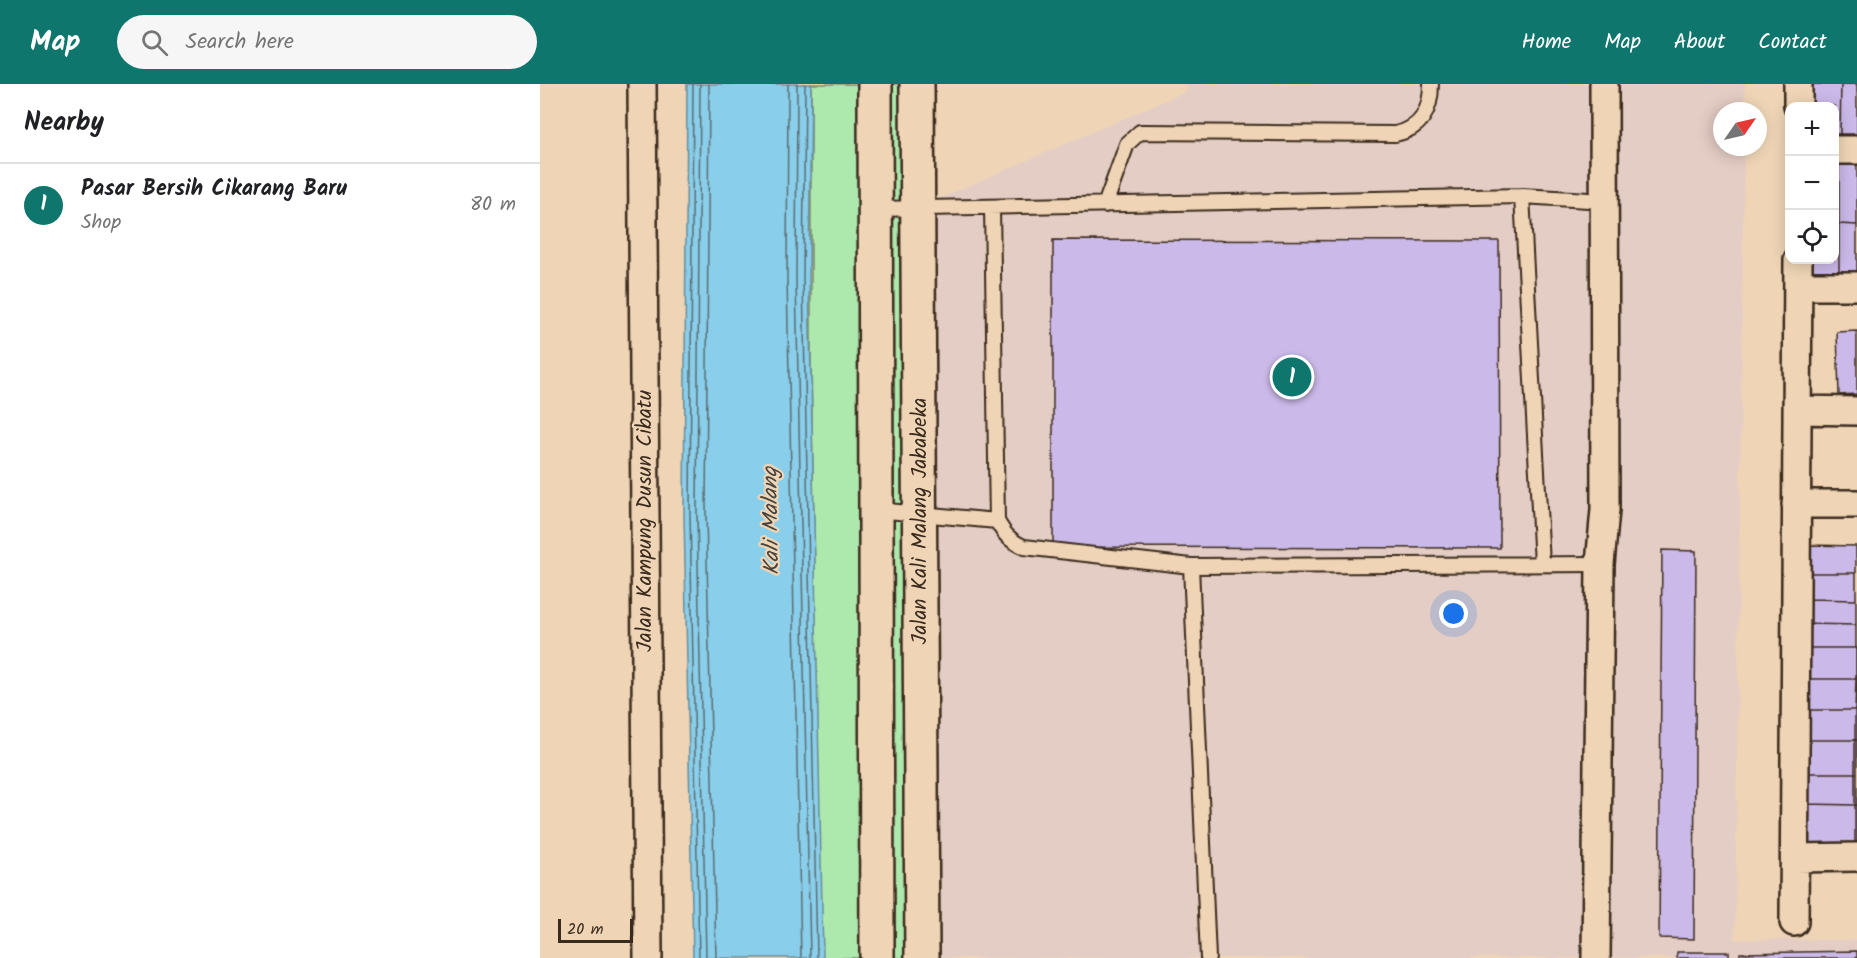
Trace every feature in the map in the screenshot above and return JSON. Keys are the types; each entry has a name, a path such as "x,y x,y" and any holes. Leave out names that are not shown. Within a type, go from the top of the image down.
{"main road":[{"name":"Jalan Kali Malang Jababeka","path":"875,84 877,958"},
{"name":"Jalan Kali Malang Jababeka","path":"917,84 922,958"}],"street":[{"name":"Jalan Kampung Dusun Cibatu","path":"642,84 648,958"},
{"path":"1596,958 1600,564 1605,510 1604,84"},
{"path":"1798,84 1798,102"},
{"path":"1839,150 1857,150"},
{"path":"1794,922 1798,264"},
{"path":"1798,286 1857,286"},
{"path":"1797,410 1857,411"},
{"path":"1796,504 1857,504"},
{"path":"1795,858 1857,857"}],"lane":[{"path":"1105,205 1127,144 1140,132 1395,134 1414,126 1425,116 1431,103 1431,84"},
{"path":"877,208 992,208 1522,196 1605,201"},
{"path":"1522,196 1542,564"},
{"path":"992,208 997,521 1004,535 1024,548 1191,566 1600,564"},
{"path":"876,510 997,521"},
{"path":"1191,566 1208,958"}],"shaded area":[{"path":"1186,84 1745,84 1744,102 1713,102 1713,156 1744,156 1735,939 1857,940 1857,958 921,958 917,208 1187,91"}],"green space":[{"path":"811,84 917,84 922,958 822,958 811,364"}],"water":[{"name":"Kali Malang","path":"687,84 811,84 809,279 823,958 693,958 684,515"}],"building":[{"path":"1809,84 1841,84 1840,134 1839,102 1809,102"},
{"path":"1841,84 1857,84 1857,134 1840,134"},
{"path":"1839,163 1857,163 1857,225 1839,224"},
{"path":"1839,224 1857,225 1857,278 1839,277"},
{"path":"1053,240 1499,241 1500,548 1053,547"},
{"path":"1808,264 1839,264 1839,277 1808,277"},
{"path":"1857,331 1857,394 1839,395 1837,332"},
{"path":"1809,545 1856,546 1856,573 1808,573"},
{"path":"1662,550 1696,551 1694,939 1659,938"},
{"path":"1808,573 1856,573 1856,600 1808,599"},
{"path":"1808,599 1856,600 1856,625 1808,624"},
{"path":"1808,624 1856,625 1856,648 1808,648"},
{"path":"1808,648 1856,648 1856,679 1808,679"},
{"path":"1857,648 1857,679 1856,679"},
{"path":"1808,679 1856,679 1855,710 1808,710"},
{"path":"1856,679 1857,710 1855,710"},
{"path":"1808,710 1855,710 1855,740 1807,740"},
{"path":"1855,710 1857,710 1857,740 1855,740"},
{"path":"1807,740 1855,740 1855,773 1807,773"},
{"path":"1855,740 1857,740 1857,773 1855,773"},
{"path":"1807,773 1855,773 1855,805 1807,804"},
{"path":"1855,773 1857,773 1857,805 1855,805"},
{"path":"1807,804 1855,805 1855,850 1807,849"},
{"path":"1855,805 1857,805 1857,850 1855,850"},
{"path":"1857,951 1857,958 1740,958 1740,953"},
{"path":"1677,952 1729,952 1729,958 1677,958"}],"place":[{"name":"Pasar Bersih Cikarang Baru","path":"1292,377"}]}
